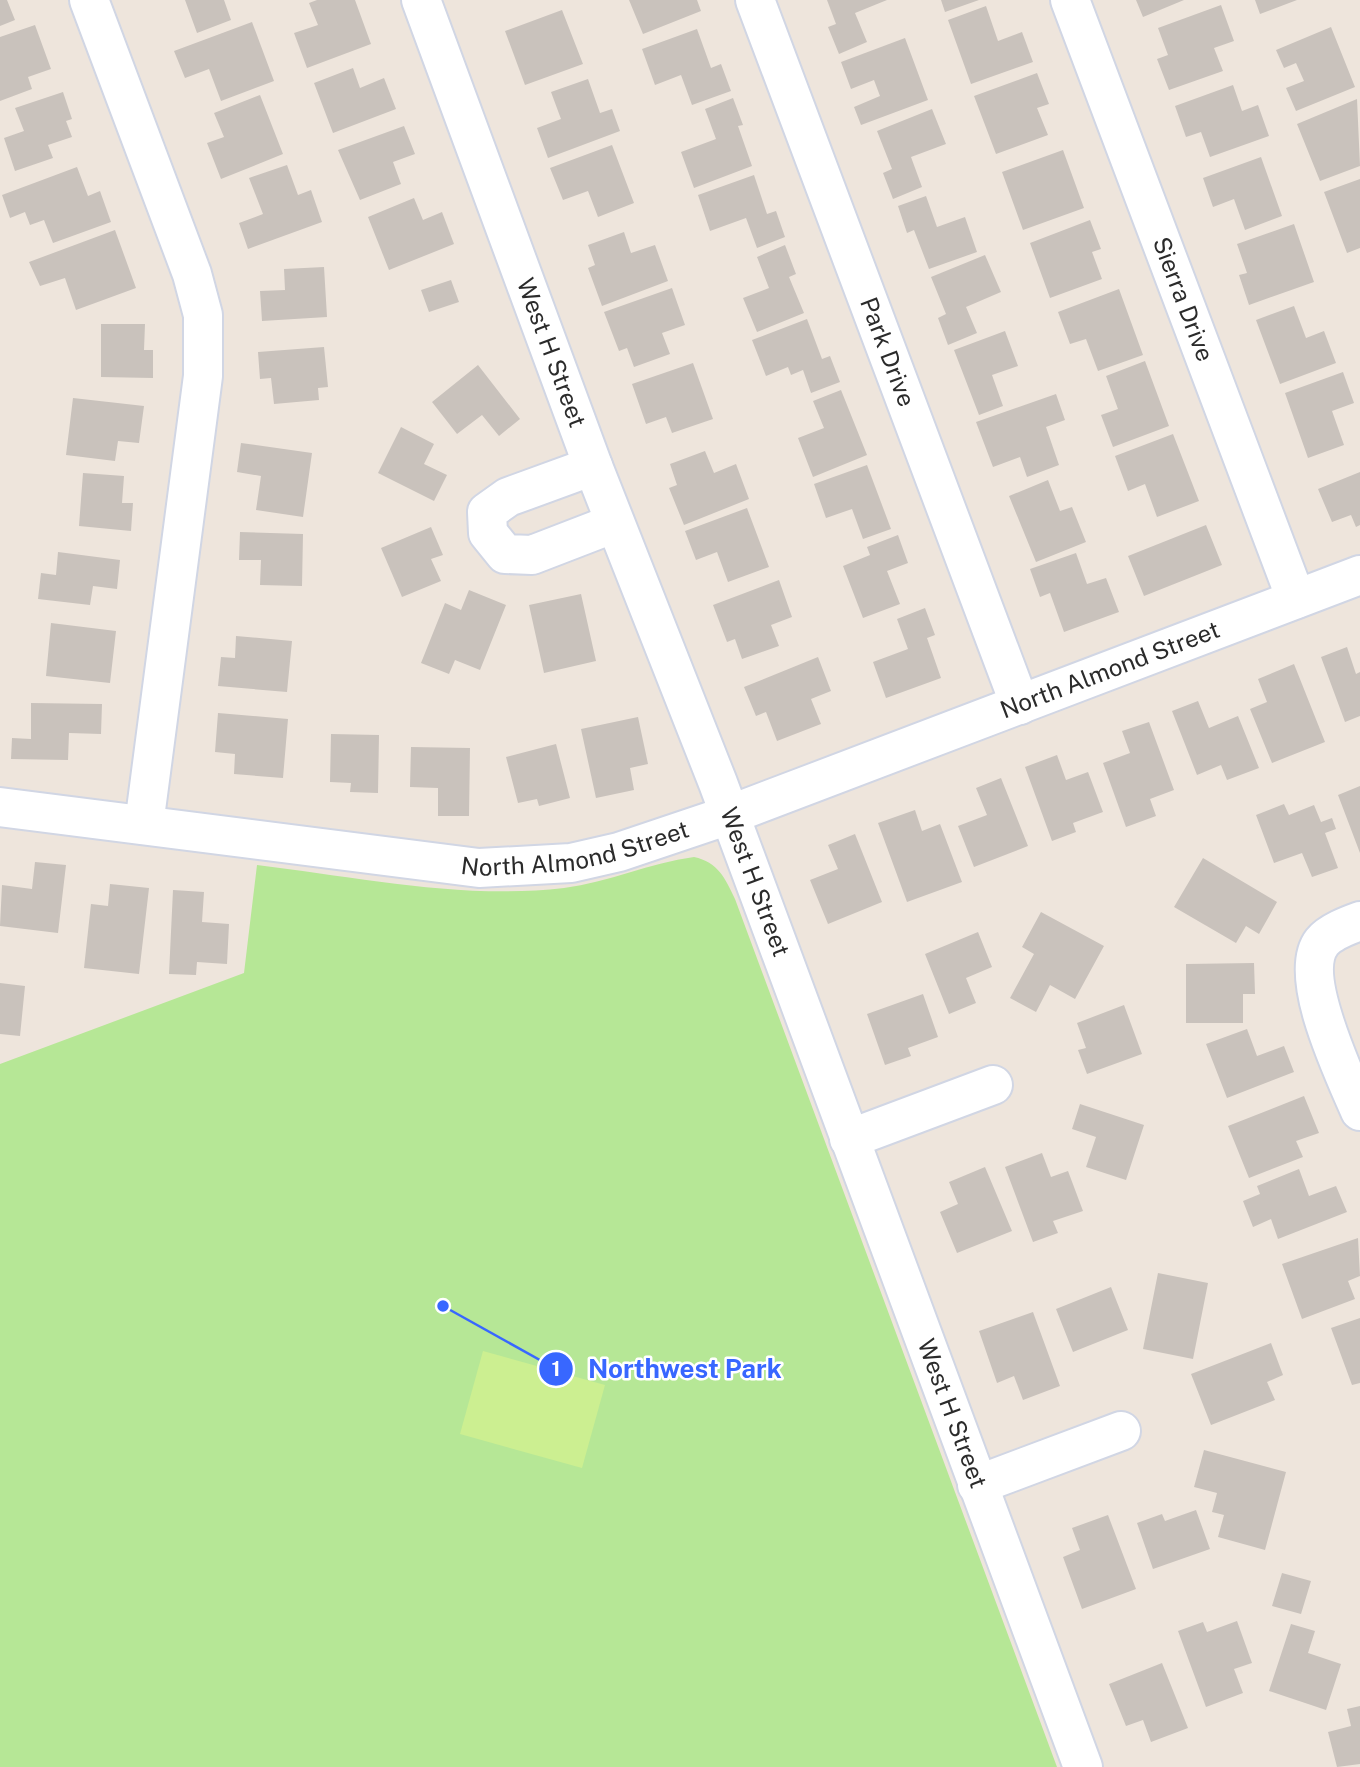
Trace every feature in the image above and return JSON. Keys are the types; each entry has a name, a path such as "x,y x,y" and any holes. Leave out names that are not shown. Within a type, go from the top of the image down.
{"street":[{"path":"89,0 195,284 203,314 203,376 144,825"},
{"name":"West H Street","path":"421,0 593,466 730,815 1083,1767"},
{"name":"Park Drive","path":"755,0 1020,705"},
{"name":"Sierra Drive","path":"1070,0 1296,599"},
{"path":"593,466 508,497 487,512 488,533 505,554 533,555 615,523"},
{"name":"North Almond Street","path":"0,807 465,866 571,863 619,852 730,815 1360,575"},
{"path":"1354,923 1323,941 1313,963 1319,1001 1360,1111"},
{"path":"849,1139 993,1085"},
{"path":"977,1485 1121,1432"}],"green space":[{"path":"694,857 715,867 735,899 1057,1767 0,1767 0,1064 244,973 257,865 410,886 526,891 581,885"},
{"path":"483,1351 605,1385 582,1468 460,1434"}],"building":[{"path":"0,0 7,0 15,20 0,26"},
{"path":"185,0 224,0 231,20 197,33"},
{"path":"317,0 355,0 371,44 307,68 294,33 318,25 309,3"},
{"path":"629,0 697,0 701,11 643,34"},
{"path":"827,0 887,0 855,13 867,42 839,54 828,27 836,24"},
{"path":"941,0 979,0 945,12"},
{"path":"1136,0 1184,0 1143,17"},
{"path":"1255,0 1297,0 1260,14"},
{"path":"1221,5 1234,41 1214,48 1223,71 1169,90 1157,59 1168,55 1158,28"},
{"path":"986,6 998,41 1022,32 1033,62 971,84 948,20"},
{"path":"562,10 583,64 525,85 505,31"},
{"path":"252,22 274,81 221,101 209,69 185,78 174,51"},
{"path":"35,25 51,69 28,77 32,89 0,101 0,37"},
{"path":"1331,27 1355,87 1296,111 1286,88 1304,81 1296,63 1284,68 1276,50"},
{"path":"697,29 711,68 721,64 731,91 692,105 681,75 655,85 642,49"},
{"path":"905,38 928,100 861,125 854,107 880,96 874,80 851,89 841,62"},
{"path":"353,68 360,88 384,78 396,109 333,133 314,83"},
{"path":"1037,73 1049,104 1037,108 1048,135 996,154 974,96"},
{"path":"588,79 600,113 612,109 620,131 548,158 537,128 561,119 551,92"},
{"path":"1233,85 1242,111 1258,105 1269,136 1210,157 1201,132 1186,137 1175,106"},
{"path":"63,92 72,119 66,121 72,137 48,145 53,158 15,171 4,138 24,131 15,108"},
{"path":"260,95 283,154 221,179 207,143 224,137 214,113"},
{"path":"733,98 743,125 738,126 752,166 694,188 681,152 716,139 705,109"},
{"path":"1357,99 1360,166 1320,181 1297,124"},
{"path":"932,109 946,144 911,157 922,187 893,199 883,173 892,169 877,131"},
{"path":"404,126 415,154 393,162 401,184 360,200 338,150"},
{"path":"612,145 634,203 598,217 588,191 563,200 550,168"},
{"path":"1063,150 1084,208 1023,230 1002,172"},
{"path":"1261,157 1282,216 1245,230 1234,199 1213,207 1203,178"},
{"path":"287,165 298,195 311,190 322,222 248,249 239,223 263,214 249,178"},
{"path":"77,167 88,196 100,191 111,222 53,243 44,220 30,225 25,212 10,218 2,195"},
{"path":"754,175 767,214 776,211 785,237 757,248 746,218 710,231 698,195"},
{"path":"1360,179 1360,248 1347,253 1324,192"},
{"path":"926,196 937,227 965,217 977,252 929,269 914,230 907,233 898,206"},
{"path":"414,198 423,220 442,212 454,244 389,270 368,217"},
{"path":"1090,220 1101,249 1092,252 1102,279 1050,298 1030,243"},
{"path":"1294,224 1314,282 1249,305 1239,275 1247,273 1237,244"},
{"path":"115,230 136,288 76,310 65,278 40,286 29,262"},
{"path":"624,232 631,253 655,245 668,281 602,306 588,268 595,265 588,245"},
{"path":"785,245 796,274 789,277 804,313 757,332 743,298 769,288 757,257"},
{"path":"985,255 1001,292 966,307 977,333 948,345 938,318 946,314 931,277"},
{"path":"324,267 327,317 262,321 260,291 285,290 284,269"},
{"path":"451,280 459,302 429,312 421,290"},
{"path":"672,288 685,325 662,333 670,354 634,367 627,348 619,351 604,312"},
{"path":"1119,289 1143,355 1098,371 1086,339 1070,344 1058,312"},
{"path":"1294,306 1306,338 1324,331 1336,363 1280,384 1256,320"},
{"path":"807,319 822,359 830,356 840,382 811,393 803,370 791,375 788,367 766,376 752,340"},
{"path":"101,324 145,324 144,350 153,350 153,378 101,377"},
{"path":"1005,331 1018,366 992,375 1003,406 979,415 954,350"},
{"path":"324,347 328,387 318,388 319,400 274,404 271,378 260,379 258,352"},
{"path":"1145,361 1169,426 1113,447 1101,415 1118,409 1106,376"},
{"path":"693,363 713,419 672,433 666,417 646,424 632,384"},
{"path":"478,365 520,419 499,436 482,415 457,434 432,402"},
{"path":"1343,372 1354,403 1332,411 1344,445 1308,458 1285,393"},
{"path":"841,390 867,455 813,477 798,438 824,428 813,401"},
{"path":"1056,394 1065,420 1046,427 1059,465 1027,477 1020,457 993,467 976,422"},
{"path":"73,398 144,406 139,443 118,441 115,461 66,455"},
{"path":"401,427 434,444 424,464 447,475 434,501 378,473"},
{"path":"1173,434 1199,501 1157,517 1145,484 1128,491 1115,456"},
{"path":"241,443 312,453 303,517 256,510 261,476 237,472"},
{"path":"705,451 714,473 736,464 749,499 684,525 669,488 677,485 670,464"},
{"path":"867,465 891,529 863,539 852,509 826,518 814,484"},
{"path":"1360,472 1360,525 1356,527 1351,515 1332,522 1318,489"},
{"path":"83,473 124,476 122,503 133,503 131,531 79,526"},
{"path":"1048,480 1060,511 1072,507 1086,542 1036,562 1009,496"},
{"path":"747,508 769,567 728,582 717,552 696,560 685,531"},
{"path":"1206,525 1222,565 1144,596 1128,556"},
{"path":"431,527 443,555 431,559 441,581 402,597 381,548"},
{"path":"240,532 303,534 302,586 260,585 261,560 239,560"},
{"path":"898,535 908,563 887,571 900,604 863,618 843,566 870,555 867,547"},
{"path":"58,552 120,560 117,589 93,586 90,605 38,599 41,573 56,575"},
{"path":"1076,553 1087,584 1106,578 1119,612 1064,632 1050,593 1040,597 1030,569"},
{"path":"779,580 792,617 771,625 779,646 742,659 735,639 727,642 713,605"},
{"path":"469,590 506,605 480,670 455,660 449,674 421,663 445,603 461,610"},
{"path":"581,594 596,661 544,673 529,605"},
{"path":"925,608 935,635 927,638 941,678 886,698 873,662 908,649 897,619"},
{"path":"51,623 116,631 110,683 46,676"},
{"path":"236,636 292,641 287,692 218,686 221,657 235,658"},
{"path":"1347,647 1356,674 1360,672 1360,716 1345,722 1321,657"},
{"path":"818,657 831,691 811,699 821,724 777,741 766,712 756,716 744,687"},
{"path":"1294,664 1325,742 1272,763 1250,709 1267,702 1258,679"},
{"path":"1198,701 1209,728 1238,716 1259,768 1227,780 1221,765 1197,775 1172,711"},
{"path":"31,703 102,704 101,734 69,733 68,760 11,759 12,738 31,739"},
{"path":"218,713 288,719 283,778 234,774 235,754 215,752"},
{"path":"638,717 648,764 630,768 634,790 596,798 581,729"},
{"path":"1149,722 1174,790 1150,799 1156,816 1126,827 1103,763 1130,753 1122,731"},
{"path":"331,734 379,735 378,793 350,792 351,783 330,782"},
{"path":"556,744 570,798 539,806 537,799 518,803 506,757"},
{"path":"411,747 470,748 469,816 438,816 438,788 410,787"},
{"path":"1057,755 1066,780 1088,772 1103,812 1073,823 1076,832 1052,841 1025,767"},
{"path":"1001,778 1028,846 974,867 958,826 987,815 976,788"},
{"path":"1360,786 1360,853 1338,795"},
{"path":"1284,804 1289,815 1314,805 1321,822 1332,818 1336,829 1325,833 1338,868 1312,877 1302,853 1274,863 1256,815"},
{"path":"915,810 922,831 940,824 962,882 907,902 878,823"},
{"path":"855,834 882,902 828,924 810,880 838,869 828,845"},
{"path":"1203,858 1277,902 1259,934 1246,926 1236,943 1174,907"},
{"path":"35,862 66,865 58,933 0,926 2,885 32,889"},
{"path":"110,884 149,888 139,974 84,968 91,904 108,906"},
{"path":"173,890 204,892 202,922 229,924 227,964 197,962 196,975 169,974"},
{"path":"1041,912 1104,946 1075,999 1050,985 1036,1012 1010,998 1034,954 1022,947"},
{"path":"978,932 992,967 966,978 976,1003 949,1014 925,954"},
{"path":"1254,963 1255,994 1243,994 1243,1023 1186,1023 1186,964"},
{"path":"0,983 25,986 20,1036 0,1034"},
{"path":"923,994 938,1037 908,1048 911,1056 885,1065 867,1014"},
{"path":"1124,1005 1142,1054 1087,1074 1078,1050 1086,1048 1077,1023"},
{"path":"1247,1029 1257,1056 1284,1046 1294,1072 1227,1098 1206,1044"},
{"path":"1304,1096 1319,1133 1296,1141 1303,1157 1249,1178 1228,1126"},
{"path":"1080,1104 1144,1125 1126,1180 1086,1167 1096,1137 1072,1129"},
{"path":"1042,1153 1051,1177 1068,1171 1083,1211 1053,1221 1058,1233 1033,1242 1005,1167"},
{"path":"985,1167 1012,1231 957,1253 940,1212 958,1204 949,1182"},
{"path":"1299,1169 1309,1196 1336,1186 1347,1212 1278,1239 1271,1219 1253,1227 1243,1201 1260,1194 1257,1186"},
{"path":"1358,1238 1360,1276 1348,1281 1355,1299 1302,1319 1282,1264"},
{"path":"1158,1273 1208,1283 1193,1359 1143,1349"},
{"path":"1111,1287 1128,1330 1073,1352 1056,1309"},
{"path":"1033,1312 1060,1386 1023,1400 1014,1376 997,1383 979,1331"},
{"path":"1360,1318 1360,1383 1352,1385 1331,1328"},
{"path":"1271,1343 1283,1375 1267,1382 1275,1400 1211,1425 1191,1374"},
{"path":"1204,1450 1286,1472 1265,1550 1218,1537 1224,1515 1212,1512 1217,1493 1194,1487"},
{"path":"1196,1510 1210,1549 1153,1569 1137,1523 1162,1514 1165,1521"},
{"path":"1108,1515 1136,1589 1082,1609 1063,1557 1080,1550 1072,1528"},
{"path":"1282,1573 1311,1581 1301,1614 1272,1606"},
{"path":"1237,1621 1252,1663 1234,1669 1243,1693 1206,1707 1178,1631 1203,1622 1207,1632"},
{"path":"1291,1624 1315,1631 1308,1653 1341,1664 1326,1710 1269,1691"},
{"path":"1162,1663 1188,1728 1151,1742 1143,1720 1126,1726 1109,1684"},
{"path":"1360,1706 1360,1764 1337,1767 1328,1732 1351,1726 1347,1709"}],"place":[{"name":"Northwest Park","path":"443,1306"}]}
